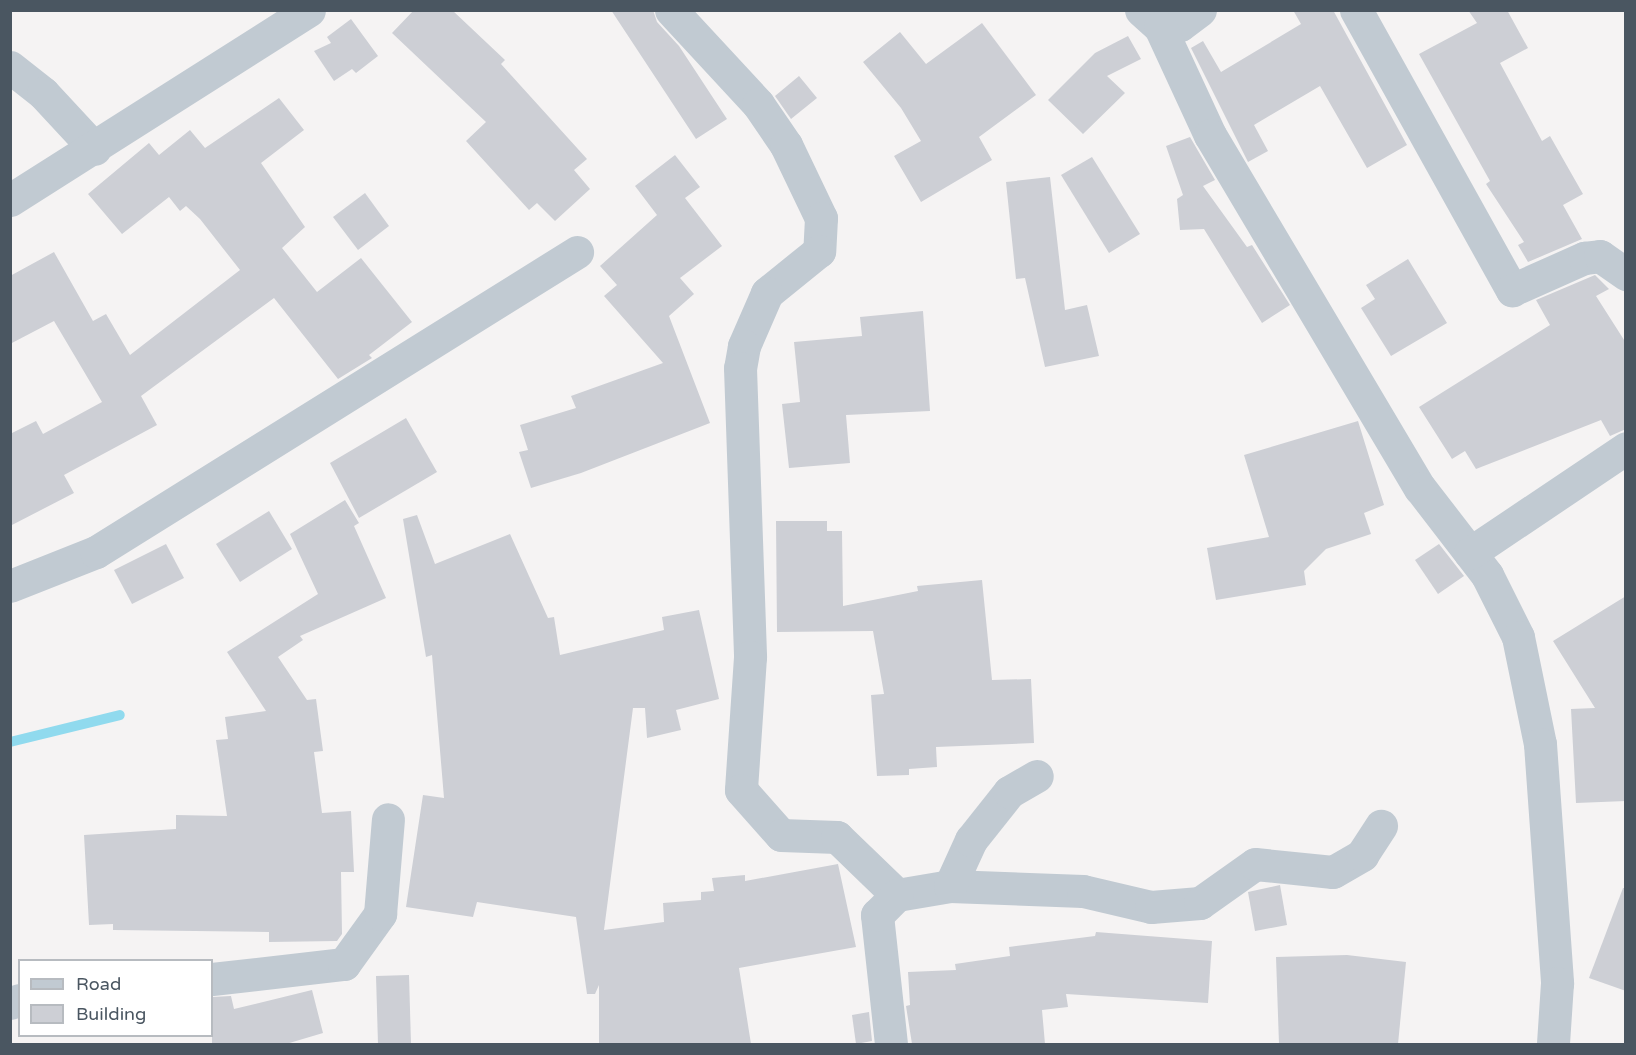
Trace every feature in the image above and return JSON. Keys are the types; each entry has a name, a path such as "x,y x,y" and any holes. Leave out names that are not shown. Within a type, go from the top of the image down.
{"street":[{"path":"10,200 95,149 309,10"},
{"path":"671,10 759,104 786,145 821,218 819,251 767,292 744,345 740,368 750,657 741,790 781,834 837,837 897,895"},
{"path":"1151,19 1180,25 1200,10"},
{"path":"1356,10 1512,290 1584,258 1600,256 1626,274"},
{"path":"1151,19 1210,135 1420,488 1487,575 1518,637 1537,723 1557,983 1553,1044"},
{"path":"10,67 43,93 95,149"},
{"path":"10,586 96,552 577,252"},
{"path":"1470,553 1626,448"},
{"path":"950,886 971,840 1009,792 1037,776"},
{"path":"213,979 344,964 380,915 388,819"},
{"path":"891,1044 876,915 897,895 950,886 1083,891 1151,907 1200,903 1255,864 1333,872 1362,855 1381,826"}],"building":[{"path":"414,10 452,10 505,60 501,64 587,159 574,170 590,189 555,221 537,203 529,210 466,141 486,122 392,33"},
{"path":"611,10 653,10 657,22 679,46 727,119 696,139"},
{"path":"1293,10 1333,10 1407,145 1367,168 1320,86 1254,125 1268,151 1248,162 1191,48 1203,41 1221,72 1301,24"},
{"path":"1468,10 1507,10 1528,48 1500,63 1542,141 1550,136 1583,194 1563,205 1582,239 1528,262 1518,245 1524,242 1486,184 1490,181 1419,54 1477,23"},
{"path":"351,19 378,56 356,73 352,69 334,81 314,51 331,43 327,37"},
{"path":"982,23 1036,95 979,137 992,160 921,202 894,156 921,141 901,108 863,62 900,32 926,64"},
{"path":"1128,36 1141,59 1107,76 1125,93 1083,134 1048,100 1095,53"},
{"path":"799,76 817,98 791,119 775,96"},
{"path":"279,98 304,130 261,163 305,227 282,248 317,292 361,258 412,322 369,355 372,358 338,379 274,298 141,396 157,425 64,475 74,493 10,526 10,434 36,421 43,434 102,402 54,321 10,344 10,276 54,252 93,321 106,314 130,355 240,270 200,219 186,206 180,211 169,197 122,234 88,194 149,143 159,155 190,130 205,148"},
{"path":"1190,137 1215,180 1203,186 1247,247 1252,245 1290,305 1262,323 1204,229 1180,230 1177,199 1183,195 1166,146"},
{"path":"675,155 700,187 685,198 722,246 680,278 694,294 669,316 710,423 581,473 531,488 519,452 528,450 520,425 576,408 571,396 663,363 604,296 617,285 600,266 657,215 635,186"},
{"path":"1092,157 1140,234 1109,253 1061,175"},
{"path":"1050,177 1065,310 1087,305 1099,356 1045,367 1025,278 1016,279 1006,182"},
{"path":"365,193 389,226 358,250 333,217"},
{"path":"1408,259 1447,323 1391,356 1361,308 1375,299 1366,285"},
{"path":"1595,275 1609,289 1596,296 1626,343 1626,429 1610,436 1601,420 1476,469 1465,451 1452,459 1419,407 1550,325 1536,300"},
{"path":"923,311 930,411 846,415 850,463 789,468 782,404 800,402 794,342 862,336 860,317"},
{"path":"406,418 437,472 359,518 330,463"},
{"path":"1358,421 1384,505 1364,513 1371,534 1326,549 1304,571 1306,585 1216,600 1207,548 1269,537 1244,455"},
{"path":"345,500 359,523 354,526 386,598 300,636 303,640 278,657 307,700 316,699 323,751 314,752 322,813 351,811 354,872 341,872 342,934 337,941 269,942 269,932 113,930 113,924 89,925 84,835 176,829 176,815 227,816 216,740 228,739 225,717 266,711 227,652 318,594 290,534"},
{"path":"269,511 292,549 240,582 216,544"},
{"path":"417,515 435,564 510,534 548,618 554,617 560,655 664,630 662,617 699,610 719,699 676,710 681,730 647,738 645,708 633,708 604,930 664,922 663,903 701,900 701,892 714,891 712,878 745,875 745,881 838,864 856,947 739,968 751,1044 599,1044 599,985 595,994 587,994 576,917 477,902 473,917 406,907 423,795 444,798 432,655 426,657 403,519"},
{"path":"776,521 827,521 827,531 842,531 843,606 918,591 917,586 982,580 992,680 1031,679 1034,743 936,747 937,767 909,769 909,775 877,776 871,695 884,694 873,631 777,632"},
{"path":"166,544 184,578 132,604 114,570"},
{"path":"1439,544 1464,576 1438,594 1415,560"},
{"path":"1626,596 1626,801 1576,803 1571,709 1595,708 1553,641"},
{"path":"1280,885 1287,925 1255,931 1248,892"},
{"path":"1623,888 1626,888 1626,991 1589,978"},
{"path":"1096,932 1212,941 1208,1003 1066,994 1068,1007 1042,1010 1045,1044 912,1044 906,1006 910,1005 908,972 956,970 955,964 1010,956 1009,947 1095,936"},
{"path":"1347,955 1406,962 1398,1044 1279,1044 1276,957"},
{"path":"409,975 411,1044 378,1044 376,976"},
{"path":"312,990 323,1033 286,1044 212,1044 213,997 231,996 234,1009"},
{"path":"869,1012 872,1041 856,1044 852,1015"}],"waterway":[{"path":"10,742 120,715"}]}
